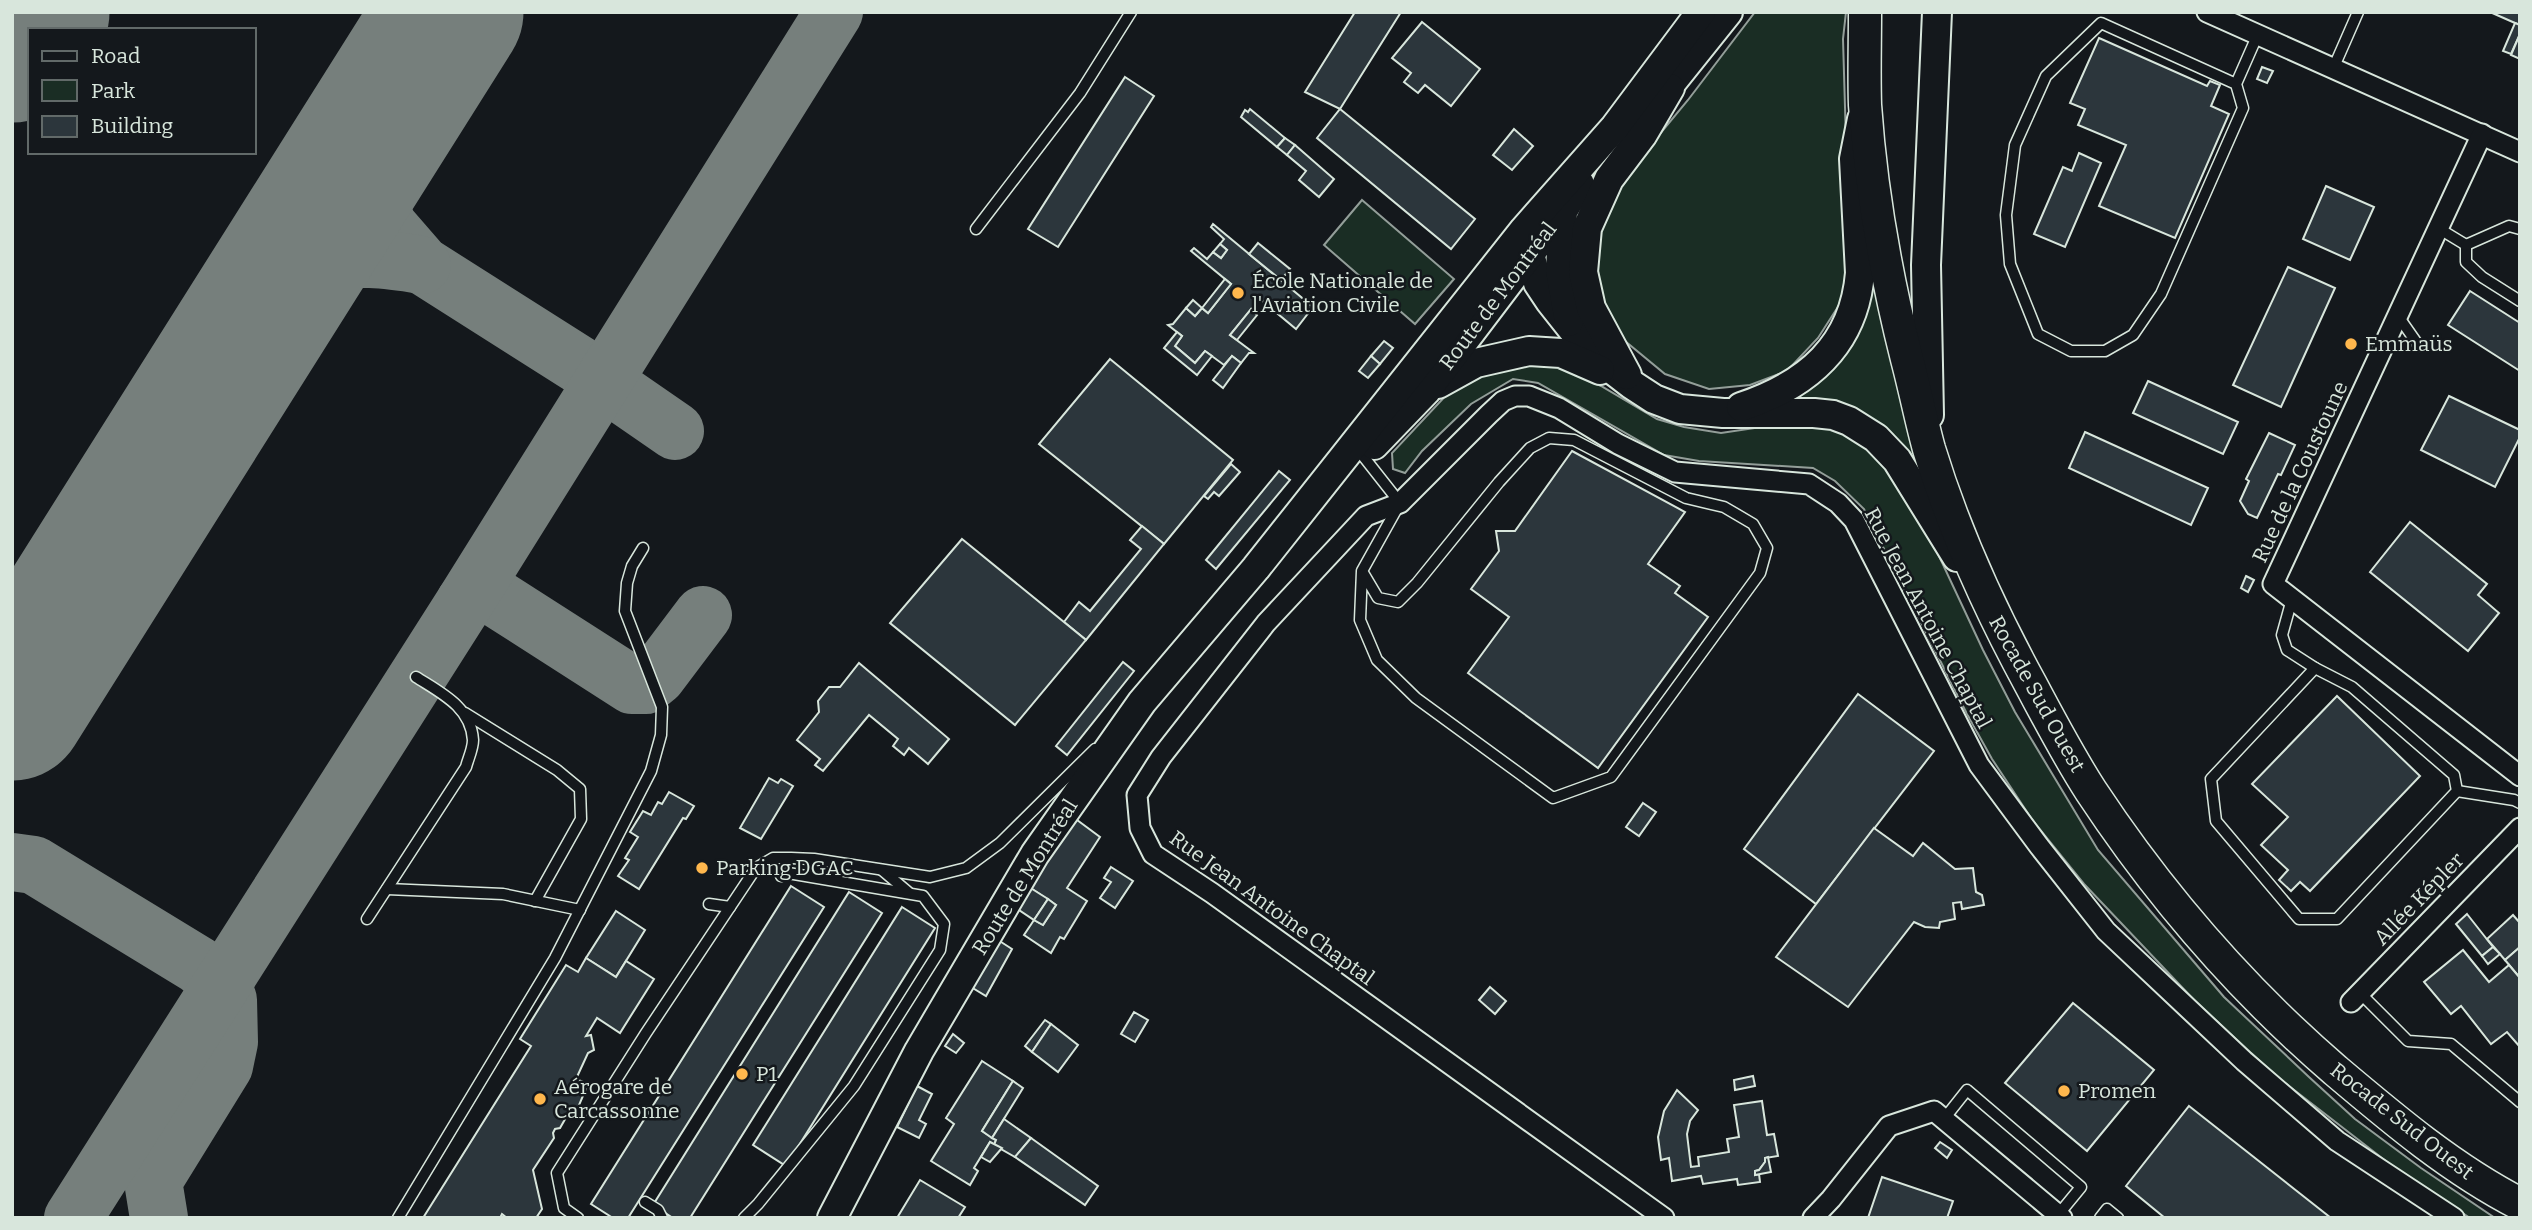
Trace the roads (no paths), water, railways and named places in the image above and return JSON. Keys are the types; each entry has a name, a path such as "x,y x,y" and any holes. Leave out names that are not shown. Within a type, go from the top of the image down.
{"main road":[{"name":"Route de Montréal","path":"833,1216 919,1051 1035,854 1142,702 1526,243 1701,12"},
{"name":"Route de Montréal","path":"1255,568 1426,391 1526,243 1563,211 1728,12"},
{"name":"Rocade Sud Ouest","path":"1865,12 1865,102 1876,211 1896,313 1930,450 1956,527 1997,624 2089,789 2174,905 2245,984 2297,1036 2428,1146 2494,1191 2520,1204"},
{"path":"1930,450 1926,265 1936,26"},
{"path":"1631,384 1591,308 1583,272 1587,228 1609,179 1643,134 1675,79"},
{"path":"1723,413 1790,387 1827,355 1851,317 1859,291 1860,273 1854,159 1865,102"},
{"path":"1569,322 1560,271 1563,211 1615,127"},
{"path":"1526,243 1538,282 1550,301 1569,322 1580,342 1592,354 1654,399 1680,409 1723,413 1833,415 1876,438 1912,481 1997,624"},
{"path":"1426,391 1476,363 1529,351 1561,353 1631,384"},
{"path":"2428,1146 2513,1218"}],"street":[{"path":"1936,26 1948,12"},
{"path":"2207,12 2520,152"},
{"name":"Rue de la Coustoune","path":"2482,134 2273,584 2520,776"},
{"name":"Rue Jean Antoine Chaptal","path":"1664,1218 1223,901 1153,854 1139,828 1137,795 1161,757 1266,623 1366,516 1400,503 1503,401 1516,396 1529,396 1559,408 1618,444 1675,472 1809,484 1838,503 1854,520 1979,765 2106,931 2244,1061 2337,1142 2454,1218"},
{"name":"Allée Képler","path":"2356,997 2520,828"},
{"path":"1813,1218 1889,1126 1934,1111 2060,1216"}],"lane":[{"path":"976,229 1080,93 1131,12"},
{"path":"2333,69 2358,12"},
{"path":"2236,84 2101,23 2046,76 2015,145 2006,215 2010,264 2038,334 2071,351 2105,351 2133,335 2161,294 2243,108 2236,84 2258,34"},
{"path":"2466,245 2509,226 2520,229"},
{"path":"2438,228 2466,245"},
{"path":"2466,245 2466,262 2482,277 2520,300"},
{"path":"2398,316 2419,346"},
{"path":"1362,571 1378,597 1398,602 1530,448 1549,438 1574,440 1686,499 1724,508 1753,524 1767,548 1760,573 1611,777 1553,798 1416,698 1377,660 1360,620 1362,571 1400,503 1363,456"},
{"path":"398,1218 555,957 651,771 661,735 662,707 625,611 626,583 643,548"},
{"path":"2292,598 2283,635 2287,650 2353,687 2454,775 2457,791"},
{"path":"2315,668 2211,779 2216,821 2299,919 2337,919 2457,791"},
{"path":"416,677 450,699 465,713 557,770 580,789 581,819 535,901"},
{"path":"578,1218 564,1208 557,1173 730,907 751,865 773,858 791,858 930,877 966,868 1000,843 1142,702"},
{"path":"367,919 466,767 473,741 465,713"},
{"path":"2457,791 2520,803"},
{"path":"881,870 910,894"},
{"path":"744,1218 854,1086 940,950 944,924 923,896 788,873 781,876"},
{"path":"878,889 911,874"},
{"path":"387,889 503,894 580,910"},
{"path":"709,904 730,907"},
{"path":"2356,997 2408,1041 2451,1044 2520,1102"},
{"path":"1944,1119 1967,1090 2081,1187 2060,1216"},
{"path":"645,1202 658,1210 662,1218"},
{"path":"2100,1218 2107,1209 2118,1218"}],"place":[{"name":"École Nationale de l'Aviation Civile","path":"1238,293"},
{"name":"Emmaüs","path":"2351,344"},
{"name":"Parking DGAC","path":"702,868"},
{"name":"P1","path":"742,1074"},
{"name":"Promen","path":"2064,1091"},
{"name":"Aérogare de Carcassonne","path":"540,1099"}]}
